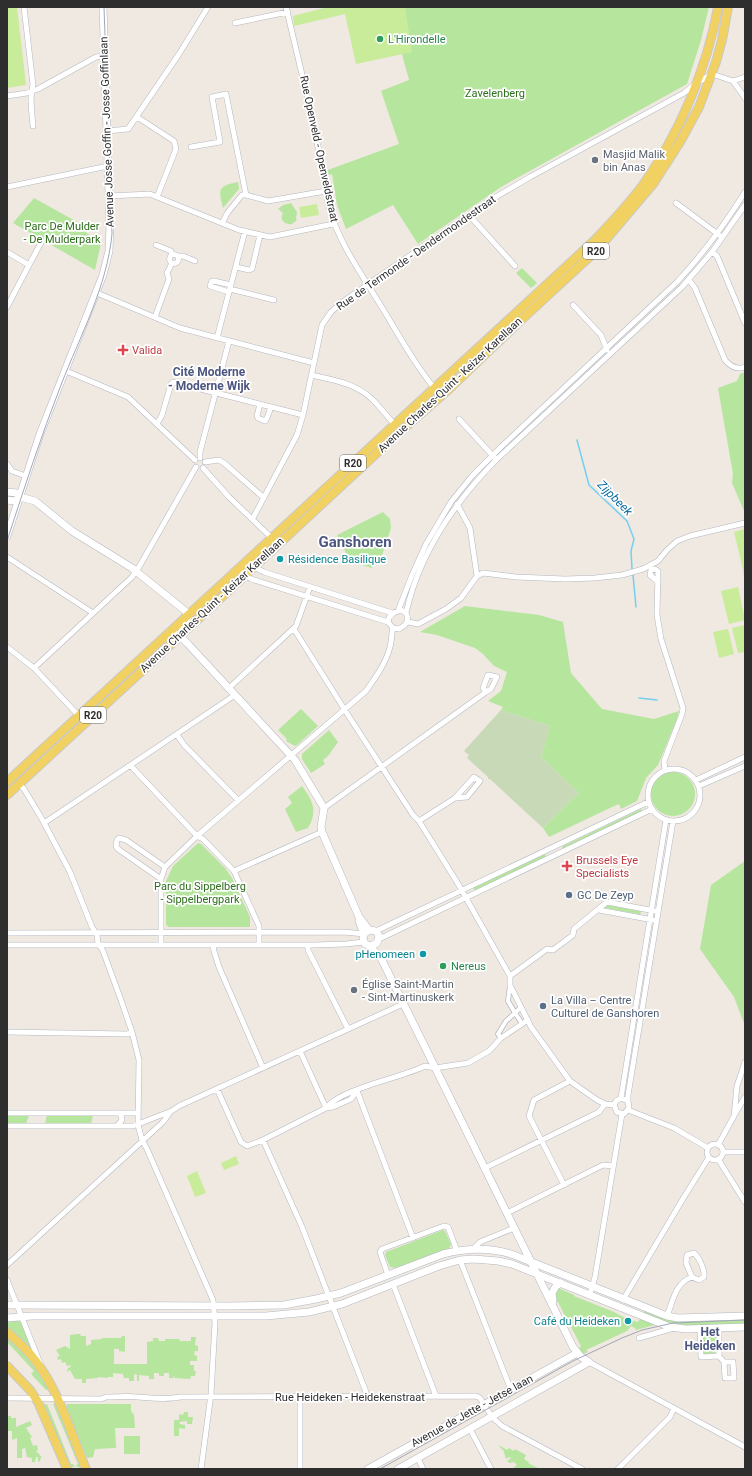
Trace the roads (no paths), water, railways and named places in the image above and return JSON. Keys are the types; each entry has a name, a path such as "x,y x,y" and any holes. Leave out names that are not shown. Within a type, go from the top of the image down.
{"main road":[{"name":"Avenue Josse Goffin - Josse Goffinlaan","path":"17,499 48,414 97,293 109,251 110,234 103,7"},
{"name":"Avenue Charles-Quint - Keizer Karellaan","path":"7,795 254,567 275,541 395,425 595,240 619,214 643,184 658,162 672,137 704,62 718,7"},
{"name":"Avenue Charles-Quint - Keizer Karellaan","path":"7,782 249,560 275,541 440,396 598,249 621,224 653,184 680,142 699,107 712,74 722,40 728,7"},
{"path":"704,62 706,68 712,74"},
{"name":"Avenue Josse Goffin - Josse Goffinlaan","path":"17,499 23,475 40,423 48,414"},
{"path":"7,492 17,499"},
{"path":"7,536 17,499"},
{"path":"7,500 17,499 35,501 72,532 136,571 189,614 180,636"},
{"path":"169,632 180,636 296,762 324,808 321,827 322,832 359,919 370,932 379,948 380,956 403,1004 577,1353 589,1362"},
{"path":"370,932 363,938 364,942 367,945 376,943"},
{"path":"7,1305 279,1305 306,1301 344,1292 443,1254 473,1249 507,1253 623,1300 667,1316 678,1318 745,1316"},
{"path":"7,1318 278,1316 309,1312 333,1306 439,1266 460,1260 474,1259 498,1260 512,1264 675,1328 745,1327"},
{"path":"554,1307 552,1293 556,1286 561,1283"},
{"path":"7,1332 31,1356 44,1374 57,1398 86,1469"},
{"name":"Avenue de Jette - Jetse laan","path":"368,1469 577,1353"},
{"name":"Avenue de Jette - Jetse laan","path":"398,1469 589,1362"},
{"path":"7,1366 36,1398 67,1469"}],"street":[{"path":"24,7 33,85 31,92 33,126"},
{"path":"107,130 128,130 208,7"},
{"path":"235,23 287,10"},
{"name":"Rue Openveld - Openveldstraat","path":"287,10 309,100 311,119 333,224 339,237 368,285 434,389 440,396"},
{"path":"7,96 31,92 96,57 104,56"},
{"path":"712,74 733,81 745,98"},
{"name":"Rue de Termonde - Dendermondestraat","path":"253,518 297,435 303,415 322,325 331,312 341,303 469,215 530,177 676,98 712,74"},
{"path":"733,81 745,77"},
{"path":"191,148 220,142 212,96 226,94 246,195"},
{"path":"137,117 174,141 176,145 176,149 157,197"},
{"path":"7,187 108,166"},
{"path":"222,222 239,197 246,195 268,201 326,190"},
{"path":"398,611 418,559 438,522 451,502 472,476 492,455 677,282 718,234 745,192"},
{"path":"109,196 150,194 245,231 270,237 333,224"},
{"path":"676,203 723,238"},
{"path":"408,622 406,613 417,578 444,525 457,504 496,460 689,280 723,238 745,206"},
{"path":"469,215 515,266"},
{"path":"217,338 245,231"},
{"path":"236,267 250,270 252,269 260,235"},
{"path":"7,307 42,241"},
{"path":"155,317 169,279 167,273 172,263 178,262 171,251 156,245"},
{"path":"7,252 29,265"},
{"path":"712,252 716,256 745,323"},
{"path":"175,256 183,256 195,261"},
{"path":"689,280 695,288 725,360 728,364 735,367 745,368"},
{"path":"230,289 274,300"},
{"path":"97,293 180,328 314,363"},
{"path":"573,305 601,335 606,349 611,354"},
{"path":"34,668 136,571 196,467 194,465 200,452 229,341"},
{"path":"66,370 128,397 198,459 203,458 206,462"},
{"path":"311,375 341,381 360,390 373,400 395,425"},
{"path":"157,424 162,415 171,384 173,382 303,415"},
{"path":"260,404 257,416 258,418 264,420 267,418 270,407"},
{"path":"459,419 496,460"},
{"path":"206,462 219,460 224,463 264,498"},
{"path":"203,468 206,462"},
{"path":"7,464 12,471 23,475"},
{"path":"196,467 200,469 203,468 275,541"},
{"path":"457,504 470,528 477,576"},
{"path":"240,569 251,579 388,622 393,628 399,629 408,622 418,624 446,609 461,598 477,576 483,573 539,578 595,578 622,575 643,569 658,560 677,541 690,536 745,523"},
{"path":"7,557 93,613"},
{"path":"249,560 254,567 264,572 392,613 398,611 406,613"},
{"path":"658,582 657,615 661,639 683,708 664,761 665,770"},
{"path":"229,688 294,629 310,587"},
{"path":"388,622 392,613"},
{"path":"161,945 161,879 165,867 197,836 238,800 366,691 383,666 390,645 393,628"},
{"path":"294,629 462,890 510,976 508,1001 521,1022"},
{"path":"7,647 34,668 79,716"},
{"path":"324,808 486,692"},
{"path":"44,823 235,695"},
{"path":"177,735 185,746 238,800"},
{"path":"696,780 745,757"},
{"path":"130,766 197,836 203,839 234,871 259,926 259,945"},
{"path":"699,786 745,766"},
{"path":"674,768 682,770 690,774 696,780 699,786 700,798 696,810 687,818 673,821 666,820 658,816 648,802 650,783 656,775 665,770 674,768"},
{"path":"419,822 455,798 474,776 480,781 467,797 455,798"},
{"path":"19,784 44,823 70,872 100,945 132,1032 139,1060 140,1077 137,1113 138,1125 142,1140 147,1148 211,1294 216,1316 210,1397 201,1469"},
{"path":"7,933 370,932 552,849 648,802"},
{"path":"376,943 652,809"},
{"path":"614,1105 616,1101 621,1098 666,820"},
{"path":"590,1294 622,1114 628,1110 630,1105 628,1101 641,1015 673,821"},
{"path":"234,871 322,832"},
{"path":"161,879 118,849 116,846 117,840 119,838 126,840 165,867"},
{"path":"552,849 555,856"},
{"path":"510,976 547,949 553,950 573,935 574,929 596,910 599,910 606,902 658,911"},
{"path":"599,910 657,920"},
{"path":"352,933 359,919"},
{"path":"7,945 308,945 364,942"},
{"path":"213,945 219,967 263,1068"},
{"path":"308,945 308,950 348,1029"},
{"path":"510,985 531,1027 570,1081 605,1104 614,1105"},
{"path":"7,1126 138,1125 170,1112 179,1106 403,1004"},
{"path":"501,1038 498,1034 506,1021 519,1009"},
{"path":"634,1014 641,1015"},
{"path":"217,1089 241,1142 247,1146 263,1140 326,1108 331,1103 350,1093 425,1066 435,1068 468,1063 488,1051 501,1038 528,1020"},
{"path":"7,1032 127,1034 132,1032"},
{"path":"300,1051 326,1108"},
{"path":"734,1116 736,1086 743,1075 745,1062"},
{"path":"564,1185 530,1116 534,1100 570,1081"},
{"path":"357,1091 414,1238"},
{"path":"718,1144 745,1097"},
{"path":"621,1098 628,1101"},
{"path":"485,1168 543,1141 599,1112 605,1104"},
{"path":"614,1105 615,1110 622,1114"},
{"path":"628,1110 668,1125 708,1148"},
{"path":"7,1265 162,1122 170,1112"},
{"path":"7,1113 137,1113"},
{"path":"117,1126 122,1120 119,1113"},
{"path":"263,1140 302,1227 366,1392 366,1397"},
{"path":"708,1148 711,1145 718,1144"},
{"path":"709,1157 712,1159 718,1159 721,1157 723,1152 722,1148 718,1144"},
{"path":"708,1148 707,1152 709,1157"},
{"path":"723,1152 745,1152"},
{"path":"623,1300 677,1207 709,1157"},
{"path":"718,1159 745,1202"},
{"path":"507,1214 603,1165 613,1166"},
{"path":"388,1275 380,1252 382,1249 446,1226 448,1227 457,1251"},
{"path":"473,1249 480,1242 514,1228"},
{"path":"694,1253 697,1256 705,1275 701,1280 697,1280 692,1277 686,1261 687,1255 694,1253"},
{"path":"460,1260 511,1390"},
{"path":"667,1316 679,1286 692,1277"},
{"path":"7,1280 44,1374"},
{"path":"393,1284 436,1396"},
{"path":"639,1338 675,1328"},
{"path":"700,1328 700,1357 719,1356"},
{"path":"719,1328 719,1356 724,1362"},
{"path":"589,1362 745,1447"},
{"name":"Rue Heideken - Heidekenstraat","path":"7,1398 101,1399 106,1397 139,1397 146,1399 171,1399 180,1397 476,1396 480,1398 484,1404"},
{"path":"300,1397 300,1469"},
{"path":"484,1404 492,1417 502,1426 582,1469"},
{"path":"618,1469 670,1417 674,1408"},
{"path":"470,1429 491,1469"},
{"path":"418,1458 423,1469"}],"waterway":[{"name":"Zijpbeek","path":"577,440 589,485 627,521 634,539 631,551 632,569"},
{"name":"Zijpbeek","path":"633,575 636,607"},
{"path":"639,698 657,700"}],"tram line":[{"path":"7,541 54,404 99,292 109,254 112,234 104,7"},
{"path":"380,1469 573,1361 622,1338 642,1330 673,1323 745,1320"}],"place":[{"name":"L'Hirondelle","path":"380,39"},
{"name":"Masjid Malik bin Anas","path":"595,160"},
{"name":"Valida","path":"123,350"},
{"name":"Résidence Basilique","path":"280,559"},
{"name":"Brussels Eye Specialists","path":"567,866"},
{"name":"GC De Zeyp","path":"569,895"},
{"name":"pHenomeen","path":"423,954"},
{"name":"Nereus","path":"443,966"},
{"name":"Église Saint-Martin - Sint-Martinuskerk","path":"354,990"},
{"name":"La Villa – Centre Culturel de Ganshoren","path":"543,1006"},
{"name":"Café du Heideken","path":"628,1321"}],"district":[{"name":"Cité Moderne - Moderne Wijk","path":"209,379"},
{"name":"Ganshoren","path":"355,542"},
{"name":"Het Heideken","path":"710,1339"}],"park label":[{"name":"Zavelenberg","path":"495,93"},
{"name":"Parc De Mulder - De Mulderpark","path":"62,232"},
{"name":"Parc du Sippelberg - Sippelbergpark","path":"200,892"}]}
